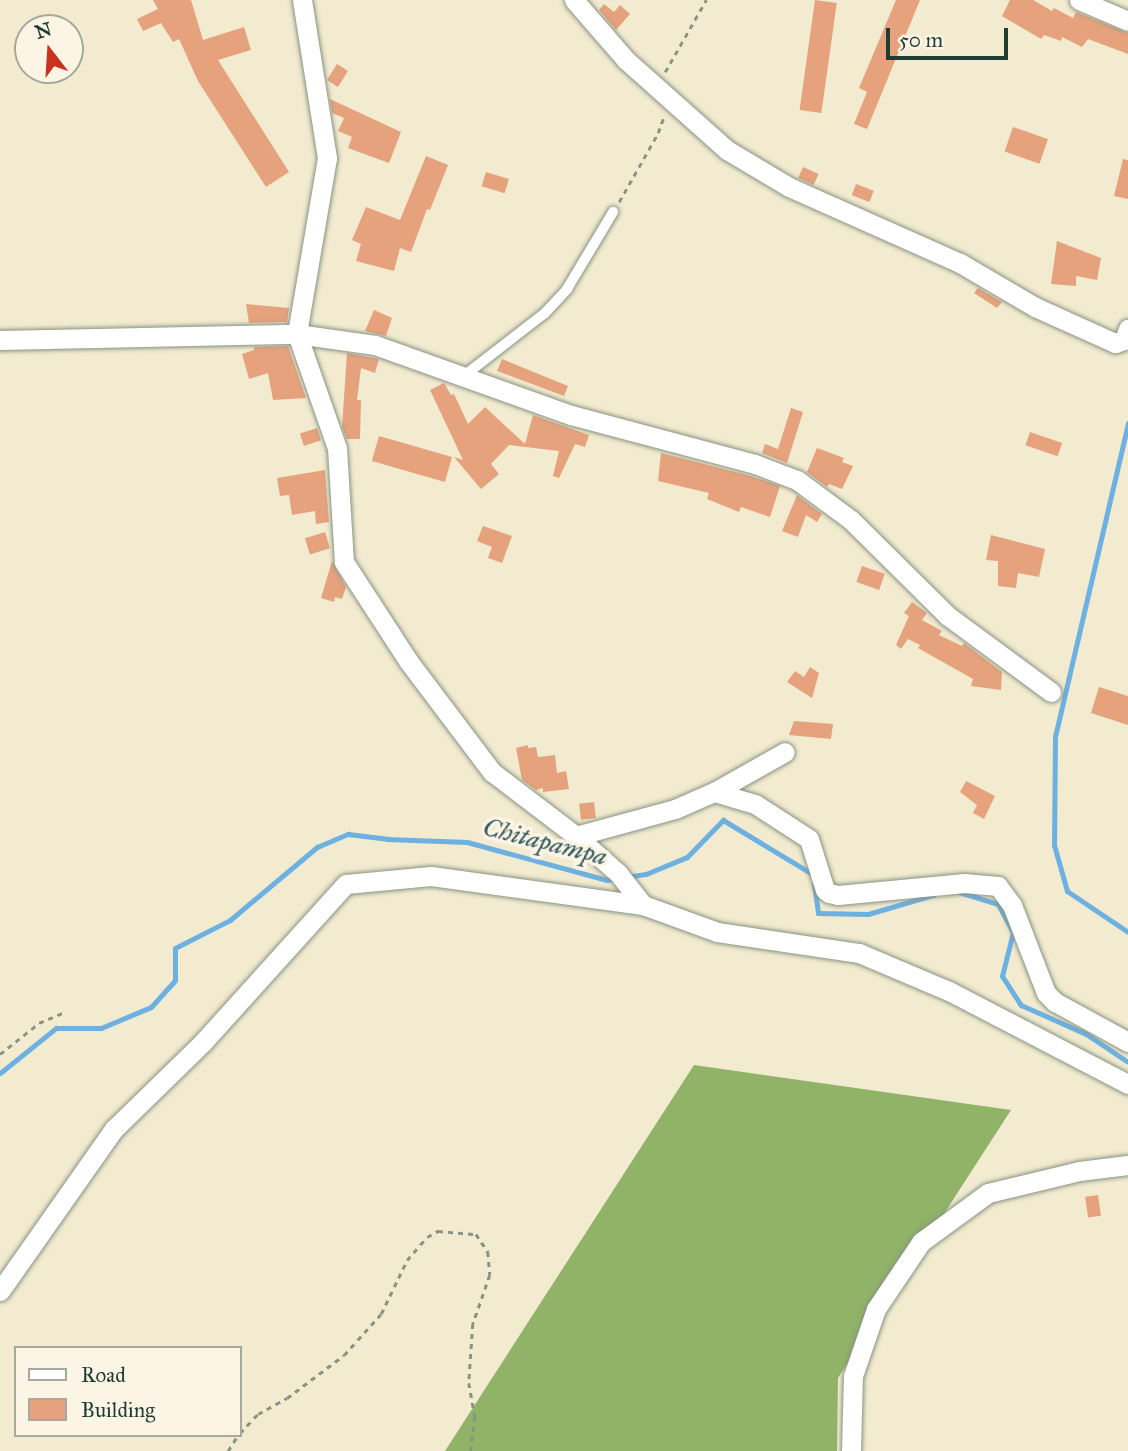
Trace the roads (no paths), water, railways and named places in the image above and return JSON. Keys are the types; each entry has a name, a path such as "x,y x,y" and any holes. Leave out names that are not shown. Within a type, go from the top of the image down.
{"street":[{"path":"302,0 327,158 297,334 337,448 344,562 409,662 492,772 576,836 618,873 640,900"},
{"path":"574,0 626,60 727,150 789,187 960,263 1035,307 1115,343 1124,340 1128,329"},
{"path":"1079,0 1128,20"},
{"path":"0,340 297,334 375,345 571,415 755,464 797,480 851,520 948,616 1051,692"},
{"path":"576,836 675,809 714,792 785,752"},
{"path":"714,792 755,804 809,839 825,890 830,893 838,895 964,883 998,886 1013,905 1046,993 1055,1002 1128,1042"},
{"path":"0,1291 114,1129 203,1042 346,884 431,876 640,900 718,932 859,953 949,991 1128,1084"},
{"path":"851,1451 853,1376 876,1309 921,1242 988,1193 1079,1171 1128,1165"}],"lane":[{"path":"465,375 545,313 567,289 613,212"}],"waterway":[{"path":"1128,423 1055,736 1054,845 1067,891 1128,932"},
{"name":"Chitapampa","path":"626,877 646,874 687,857 723,820 812,874"},
{"name":"Chitapampa","path":"0,1073 56,1028 101,1028 151,1007 175,980 175,948 230,920 317,847 348,834 387,839 467,842 607,880 617,878"},
{"name":"Chitapampa","path":"814,884 818,913 868,914 933,895"},
{"name":"Chitapampa","path":"959,892 998,904 1013,932 1002,976 1021,1005 1086,1034 1128,1062"}]}
